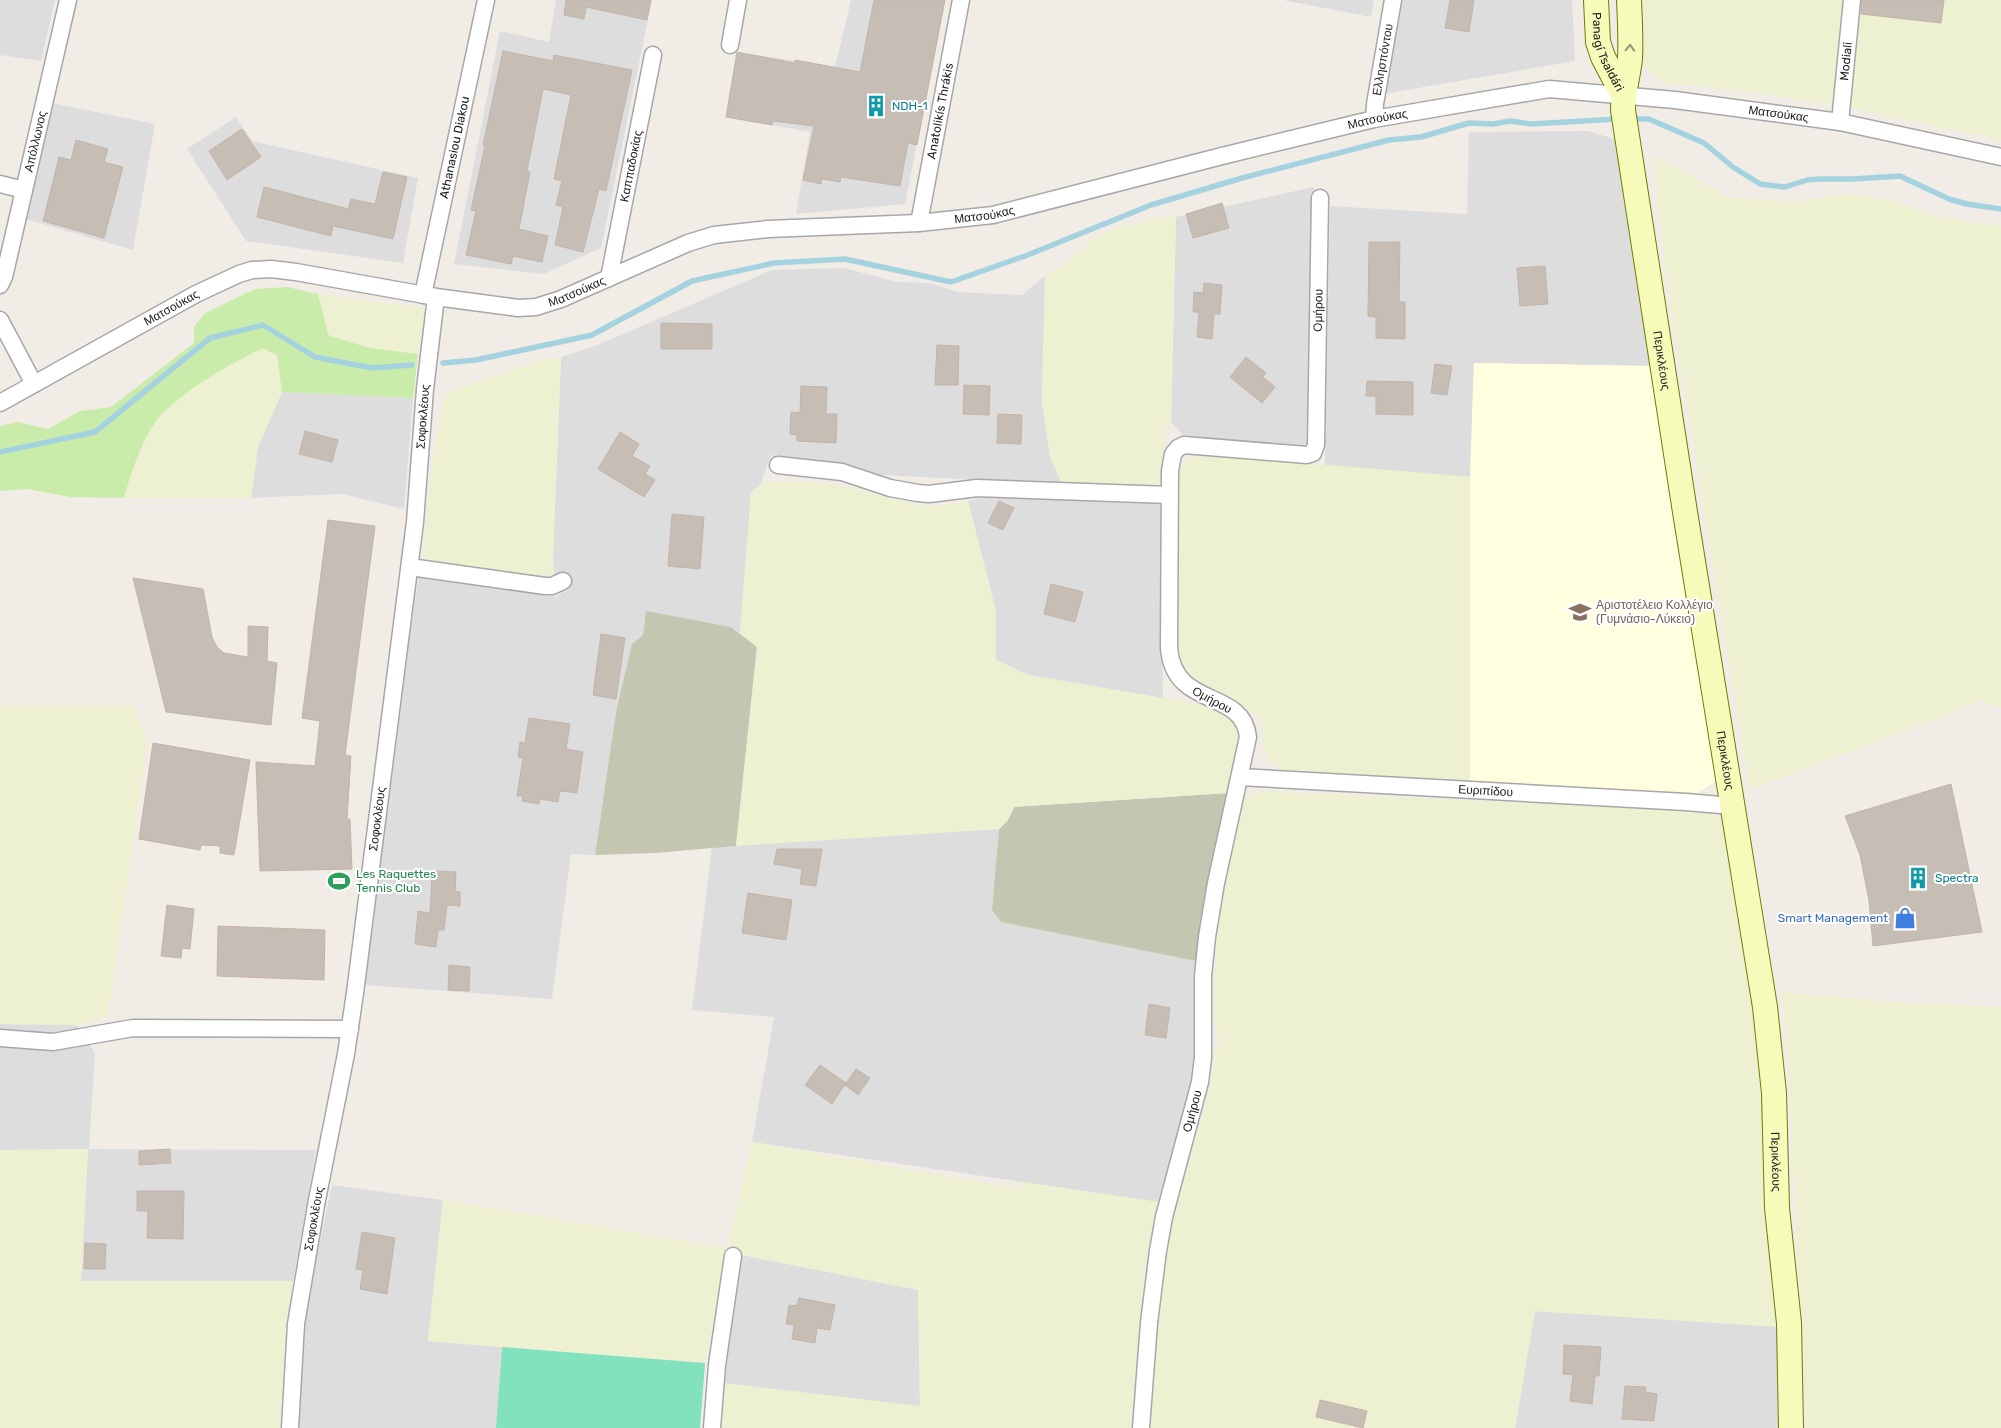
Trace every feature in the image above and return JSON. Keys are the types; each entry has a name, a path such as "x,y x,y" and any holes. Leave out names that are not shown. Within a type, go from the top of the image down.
{"street":[{"name":"Απόλλωνος","path":"0,285 4,277 68,0"},
{"name":"Athanasiou Diakou","path":"430,296 486,0"},
{"path":"730,46 738,0"},
{"name":"Anatolikís Thrákis","path":"919,223 961,0"},
{"name":"Ελλησπόντου","path":"1374,119 1393,0"},
{"name":"Panagí Tsaldári","path":"1596,0 1598,42 1623,102"},
{"name":"Panagí Tsaldári","path":"1623,102 1630,60 1629,0"},
{"name":"Modiali","path":"1840,122 1852,0"},
{"name":"Καππαδοκίας","path":"609,278 653,54"},
{"name":"Ματσούκας","path":"0,403 196,294 252,270 289,270 430,296 529,308 561,299 688,243 726,232 919,223 993,215 1213,158 1374,119 1549,89 1623,102 1675,100 1840,122 2001,158"},
{"name":"Περικλέους","path":"1623,102 1732,806 1757,950 1770,1046 1774,1093 1777,1208 1789,1323 1791,1428"},
{"path":"0,184 24,190"},
{"name":"Ομήρου","path":"1141,1428 1149,1323 1158,1251 1164,1217 1195,1104 1202,1069 1203,976 1207,938 1221,855 1248,737 1242,719 1231,708 1189,688 1180,679 1171,663 1169,648 1169,495 1172,459 1175,450 1181,446 1217,447 1307,455 1315,450 1320,198"},
{"name":"Σοφοκλέους","path":"290,1428 296,1324 350,1029 410,566 419,486 428,358 430,296"},
{"path":"0,320 34,384"},
{"path":"778,465 842,472 890,488 918,493 978,488 1169,495"},
{"path":"410,566 545,586 552,586 564,581"},
{"name":"Ευριπίδου","path":"1240,777 1732,806"},
{"path":"0,1038 53,1042 133,1028 350,1029"},
{"path":"712,1428 717,1365 733,1256"}],"shaded area":[{"path":"0,0 55,0 41,61 0,55"},
{"path":"556,0 652,0 601,248 544,274 454,264 500,31 549,42"},
{"path":"851,0 945,0 905,204 796,214 810,132 726,117 737,52 835,67"},
{"path":"1283,0 1374,0 1371,17"},
{"path":"1400,0 1572,0 1575,61 1383,94"},
{"path":"1641,0 2001,0 2001,140 1835,105 1711,87 1663,83 1639,61"},
{"path":"52,103 155,124 133,250 25,219"},
{"path":"236,117 252,141 418,178 403,263 246,241 187,149"},
{"path":"1588,131 1618,140 1651,366 1474,363 1470,477 1325,465 1330,206 1467,214 1469,132"},
{"path":"1653,155 1731,198 1792,202 1850,194 1889,200 1931,214 1979,224 2001,225 2001,708 1982,701 1750,790 1668,291"},
{"path":"1314,187 1310,443 1302,447 1184,436 1171,422 1176,217"},
{"path":"1176,217 1171,422 1166,424 1162,485 1062,484 1050,456 1042,403 1045,276 1059,268 1094,239 1116,228 1154,218"},
{"path":"844,268 897,282 930,283 957,292 1022,295 1045,276 1042,403 1050,456 1062,484 881,475 820,460 772,455 761,483 751,493 740,633 731,627 646,612 643,635 616,712 595,855 571,854 552,999 365,985 400,697 419,575 556,597 568,590 560,574 554,574 553,558 561,357 595,346 772,270"},
{"path":"318,294 421,308 425,314 418,354 370,348 328,335"},
{"path":"263,347 277,355 282,392 258,447 251,498 124,498 134,463 153,426 179,397"},
{"path":"561,357 553,558 554,574 524,577 422,557 434,453 445,396 453,390 547,359"},
{"name":"Αριστοτέλειο Κολλέγιο (Γυμνάσιο-Λύκειο)","path":"1474,363 1651,366 1716,781 1698,793 1470,783 1470,477"},
{"path":"282,392 413,398 404,509 342,494 251,498 258,447"},
{"path":"1208,455 1470,477 1470,783 1285,771 1274,765 1266,753 1263,727 1260,719 1244,706 1203,685 1184,671 1178,655 1176,639 1176,482 1179,470 1186,459"},
{"path":"785,481 847,487 907,503 937,507 968,501 996,611 996,660 1028,675 1208,706 1223,712 1233,718 1241,733 1228,793 1014,807 1008,820 999,829 736,846 757,647 740,633 751,493 761,483"},
{"path":"989,495 1161,503 1163,698 1028,675 996,660 996,611 968,501"},
{"path":"646,611 731,627 757,647 736,846 655,853 595,855 616,712 632,644 643,635"},
{"path":"0,705 134,705 144,731 147,746 108,1017 76,1025 0,1024"},
{"path":"1258,791 1705,811 1721,820 1724,825 1750,974 1762,1083 1763,1164 1780,1327 1535,1311 1515,1428 1148,1428 1165,1259 1173,1221 1211,1085 1218,1046 1215,970 1219,919 1241,806 1247,798"},
{"path":"1228,793 1213,859 1196,961 1001,922 992,910 999,829 1008,820 1014,807"},
{"path":"999,829 992,910 1001,922 1196,961 1195,1075 1158,1202 752,1142 774,1017 692,1010 712,847"},
{"path":"1782,992 1892,1002 2001,1007 2001,1428 1805,1428 1788,1053"},
{"path":"0,1024 76,1025 95,1053 89,1149 316,1150 293,1281 81,1281 88,1149 0,1150"},
{"path":"752,1142 1021,1189 1022,1182 1158,1202 1145,1264 1130,1428 720,1428 724,1383 920,1406 918,1290 742,1255 727,1248"},
{"path":"88,1149 81,1281 293,1281 286,1319 280,1428 0,1428 0,1150"},
{"path":"332,1185 443,1200 428,1341 502,1347 496,1428 296,1428 299,1371 308,1298"},
{"path":"443,1200 727,1248 705,1363 428,1341"},
{"path":"742,1255 918,1290 920,1407 724,1383"},
{"path":"1535,1311 1780,1327 1781,1428 1515,1428"}],"green space":[{"path":"287,287 318,294 330,336 370,348 418,354 413,398 282,392 277,355 263,348 202,382 161,415 143,444 124,498 70,497 27,489 0,491 0,426 18,422 48,429 80,411 111,407 194,343 194,327 205,313 255,289"},
{"path":"502,1347 705,1363 700,1428 496,1428"}],"building":[{"path":"566,0 651,0 647,20 586,7 584,19 564,15"},
{"path":"874,0 945,0 917,145 908,143 900,186 841,177 840,182 822,179 821,184 803,180 814,126 773,121 772,125 726,117 737,52 794,63 795,60 860,72"},
{"path":"1450,0 1474,0 1469,32 1445,28"},
{"path":"1862,0 1944,0 1941,23 1861,14"},
{"path":"503,51 553,61 554,55 632,70 606,191 599,189 583,252 555,245 563,207 556,205 562,181 554,179 571,95 543,89 527,171 530,172 519,229 548,236 542,262 513,256 511,264 466,255 476,211 471,210"},
{"path":"242,129 261,157 227,180 209,151"},
{"path":"76,140 108,149 104,162 123,167 104,238 43,221 59,157 71,160"},
{"path":"383,172 407,177 393,239 333,226 331,236 257,217 264,187 348,209 351,199 375,204"},
{"path":"1222,203 1229,228 1193,238 1186,214"},
{"path":"1369,242 1400,242 1399,302 1405,302 1405,339 1376,338 1376,317 1368,316"},
{"path":"1545,266 1548,304 1520,306 1517,268"},
{"path":"1204,283 1222,285 1220,314 1214,314 1212,339 1197,337 1199,312 1193,312 1194,292 1203,293"},
{"path":"661,323 712,324 712,349 661,349"},
{"path":"937,345 959,346 958,385 935,385"},
{"path":"1246,357 1266,373 1263,377 1275,387 1262,403 1230,377"},
{"path":"1435,364 1452,366 1447,395 1431,393"},
{"path":"1367,381 1413,382 1413,415 1376,414 1376,396 1366,396"},
{"path":"964,385 990,386 989,415 963,414"},
{"path":"801,386 827,387 826,414 837,414 836,443 797,441 797,435 790,434 791,412 800,413"},
{"path":"998,414 1022,415 1021,444 997,443"},
{"path":"305,431 338,440 332,462 299,454"},
{"path":"620,432 639,444 632,456 650,466 645,474 655,480 644,497 598,469"},
{"path":"999,501 1014,508 1003,530 988,523"},
{"path":"672,514 704,517 700,569 668,566"},
{"path":"328,520 375,526 345,755 351,756 347,819 350,819 352,869 260,871 256,762 315,766 320,721 302,718"},
{"path":"133,578 203,589 212,637 217,647 224,653 248,657 248,626 268,627 267,661 277,663 271,725 166,712"},
{"path":"1051,584 1083,592 1075,622 1044,614"},
{"path":"601,634 625,638 616,699 593,695"},
{"path":"529,718 570,724 566,749 583,752 577,793 560,791 558,802 540,799 539,804 522,801 523,796 517,796 523,758 518,757 520,742 525,743"},
{"path":"153,743 250,760 234,855 220,853 220,846 201,845 200,850 139,839"},
{"name":"Spectra","path":"1951,784 1982,932 1873,946 1869,901 1860,855 1845,816"},
{"path":"777,849 822,849 816,886 800,884 802,869 774,864"},
{"path":"436,871 456,872 455,891 460,892 460,906 447,905 444,930 438,930 436,947 415,944 418,911 430,913 432,874 436,875"},
{"path":"748,893 792,900 786,940 742,933"},
{"path":"167,905 194,909 190,949 182,948 181,958 161,956"},
{"path":"218,926 325,930 324,980 217,976"},
{"path":"449,965 470,967 469,991 448,990"},
{"path":"1149,1004 1170,1008 1166,1038 1145,1035"},
{"path":"820,1065 846,1083 832,1104 805,1085"},
{"path":"856,1069 870,1078 858,1095 845,1085"},
{"path":"170,1149 171,1163 139,1165 139,1151"},
{"path":"137,1191 184,1191 183,1239 147,1238 148,1211 137,1211"},
{"path":"362,1232 395,1238 387,1294 360,1289 363,1270 356,1269"},
{"path":"85,1243 106,1244 105,1269 84,1269"},
{"path":"799,1298 835,1305 830,1330 817,1328 815,1343 792,1339 794,1325 786,1324 789,1305 797,1306"},
{"path":"1564,1345 1601,1347 1599,1376 1595,1376 1592,1404 1570,1401 1573,1375 1563,1374"},
{"path":"1625,1386 1646,1387 1645,1392 1657,1394 1654,1421 1622,1419"},
{"path":"1320,1400 1367,1411 1363,1428 1316,1417"}],"waterway":[{"path":"443,363 476,360 592,335 692,281 774,263 845,259 951,282 1025,256 1151,205 1242,178 1389,140 1421,137 1469,123 1493,124 1510,121 1531,124 1618,119"},
{"path":"1630,119 1649,119 1704,143 1733,167 1760,184 1785,187 1807,180 1900,176 1949,199 1967,204 2001,209"},
{"path":"0,452 95,432 210,338 263,325 315,357 372,368 412,365"}],"place":[{"name":"NDH-1","path":"876,106"},
{"name":"Αριστοτέλειο Κολλέγιο (Γυμνάσιο-Λύκειο)","path":"1580,612"},
{"name":"Spectra","path":"1918,878"},
{"name":"Les Raquettes Tennis Club","path":"339,881"},
{"name":"Smart Management","path":"1905,918"}]}
